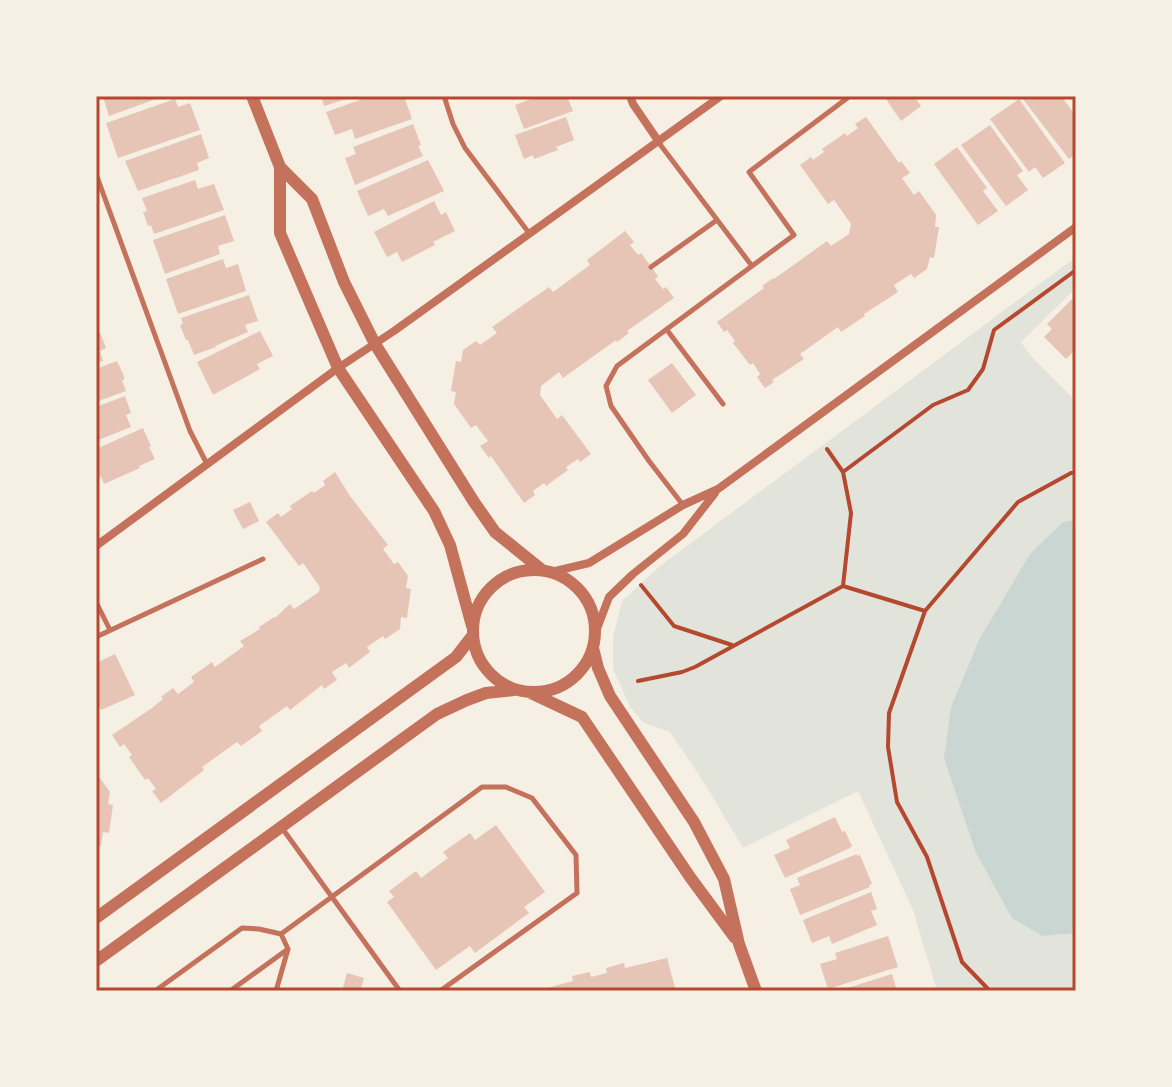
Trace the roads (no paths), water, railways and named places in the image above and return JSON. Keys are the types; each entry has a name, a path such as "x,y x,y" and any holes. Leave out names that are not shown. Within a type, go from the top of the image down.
{"street":[{"path":"252,96 280,167 280,233 338,368 434,511 450,545 472,630 473,647 486,671 514,690"},
{"path":"630,96 659,142"},
{"path":"96,546 338,368 530,235 721,96"},
{"path":"280,167 312,199 344,282 375,344 495,532 546,571 564,577 576,586 589,604 595,626 598,668 610,696 694,822 724,879 739,944 756,991"},
{"path":"96,918 456,657 472,630 475,611 487,591 504,577 520,571 546,571 589,563 683,505 718,489 1076,227"},
{"path":"531,693 552,690 578,674 587,662 609,597 683,534 718,489"},
{"path":"96,961 437,714 486,693 514,690 531,693 582,717 739,944"}],"lane":[{"path":"444,96 465,148 530,235"},
{"path":"683,505 611,406 606,386 617,366 794,235 749,172 850,96"},
{"path":"659,142 752,266"},
{"path":"96,174 190,431 207,466"},
{"path":"651,267 717,220"},
{"path":"667,330 723,404"},
{"path":"96,637 263,559"},
{"path":"96,602 110,630"},
{"path":"155,991 242,928 281,934 482,787 506,787 532,798 576,855 577,893 440,991"},
{"path":"281,827 400,991"},
{"path":"276,991 288,949 281,934"},
{"path":"230,991 288,949"}]}
